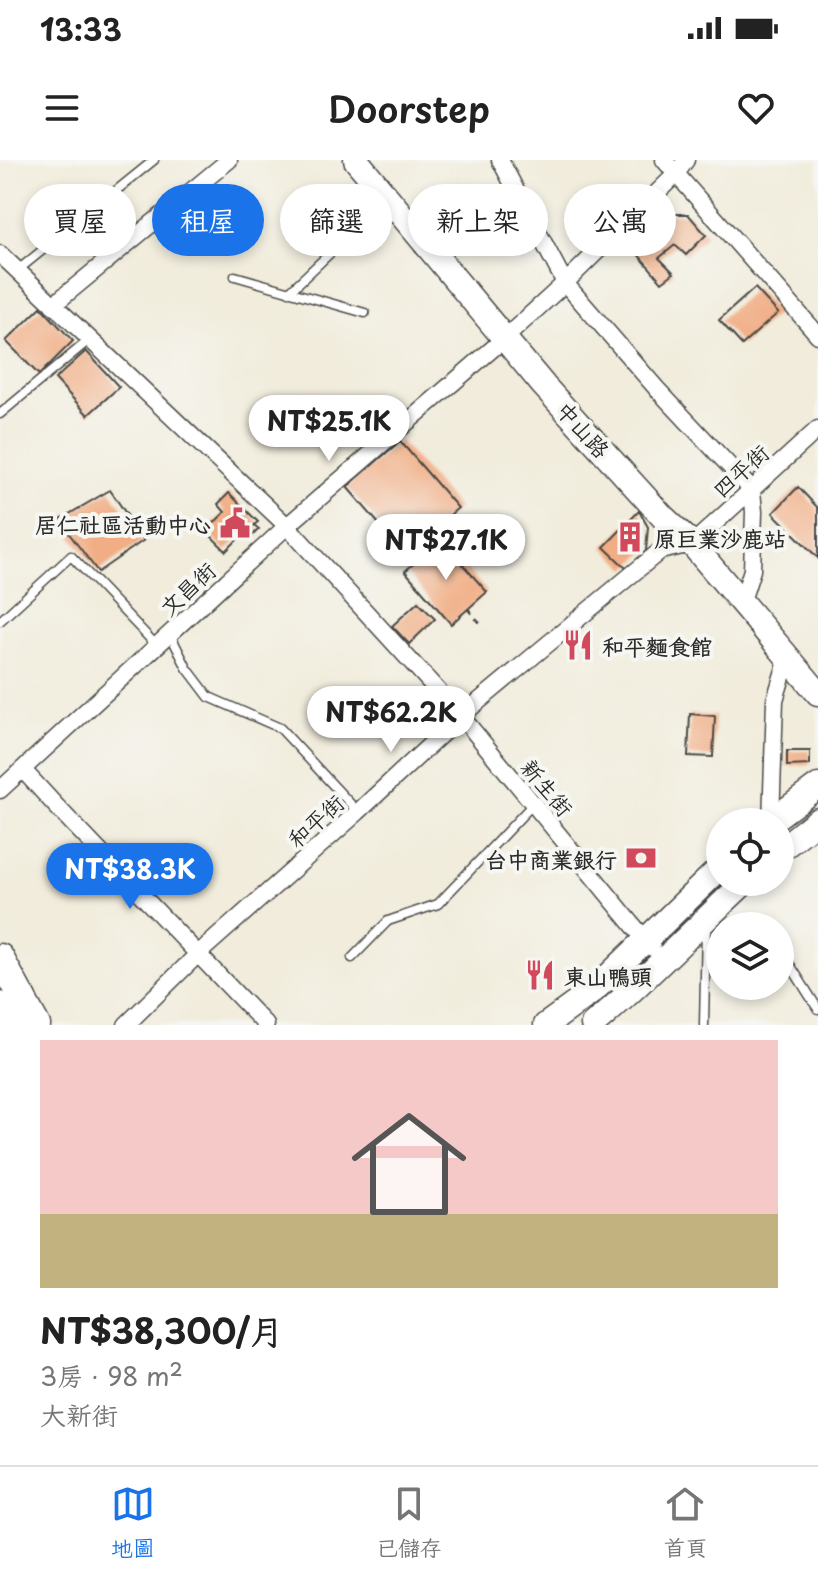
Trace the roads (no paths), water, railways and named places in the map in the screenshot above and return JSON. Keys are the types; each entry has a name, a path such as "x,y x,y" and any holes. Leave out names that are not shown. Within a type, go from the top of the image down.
{"main road":[{"path":"0,957 37,1025"},
{"path":"0,1005 11,1025"}],"street":[{"path":"53,305 229,160"},
{"name":"中山路","path":"356,160 376,184"},
{"path":"500,160 565,283 657,389 752,490 752,570 741,604"},
{"path":"664,160 681,167 818,335"},
{"name":"文昌街","path":"0,790 287,526 505,338 681,167"},
{"name":"中山路","path":"392,203 544,386 692,544 818,693"},
{"name":"新生街","path":"0,254 287,526 461,716 664,961"},
{"name":"四平街","path":"692,544 818,429"},
{"name":"和平街","path":"126,1025 199,953 461,716 660,551 692,544"},
{"path":"771,808 775,700 788,657"},
{"path":"23,770 266,1025"},
{"path":"789,808 818,786"},
{"path":"794,839 818,820"},
{"path":"546,1025 593,991 706,881"},
{"path":"712,912 729,896"},
{"path":"593,1025 664,961 706,917"}],"lane":[{"path":"17,271 154,160"},
{"path":"289,292 327,256"},
{"path":"235,276 365,313"},
{"path":"0,414 89,340"},
{"path":"0,621 71,556 157,646"},
{"path":"170,634 187,668 209,697 280,728 358,812"},
{"path":"352,958 388,921 438,904 533,804"},
{"path":"704,1025 706,917"},
{"path":"794,971 818,1009"}],"place":[{"name":"居仁社區活動中心","path":"235,523"},
{"name":"原巨業沙鹿站","path":"630,537"},
{"name":"和平麵食館","path":"578,645"},
{"name":"台中商業銀行","path":"641,858"},
{"name":"東山鴨頭","path":"540,975"}]}
